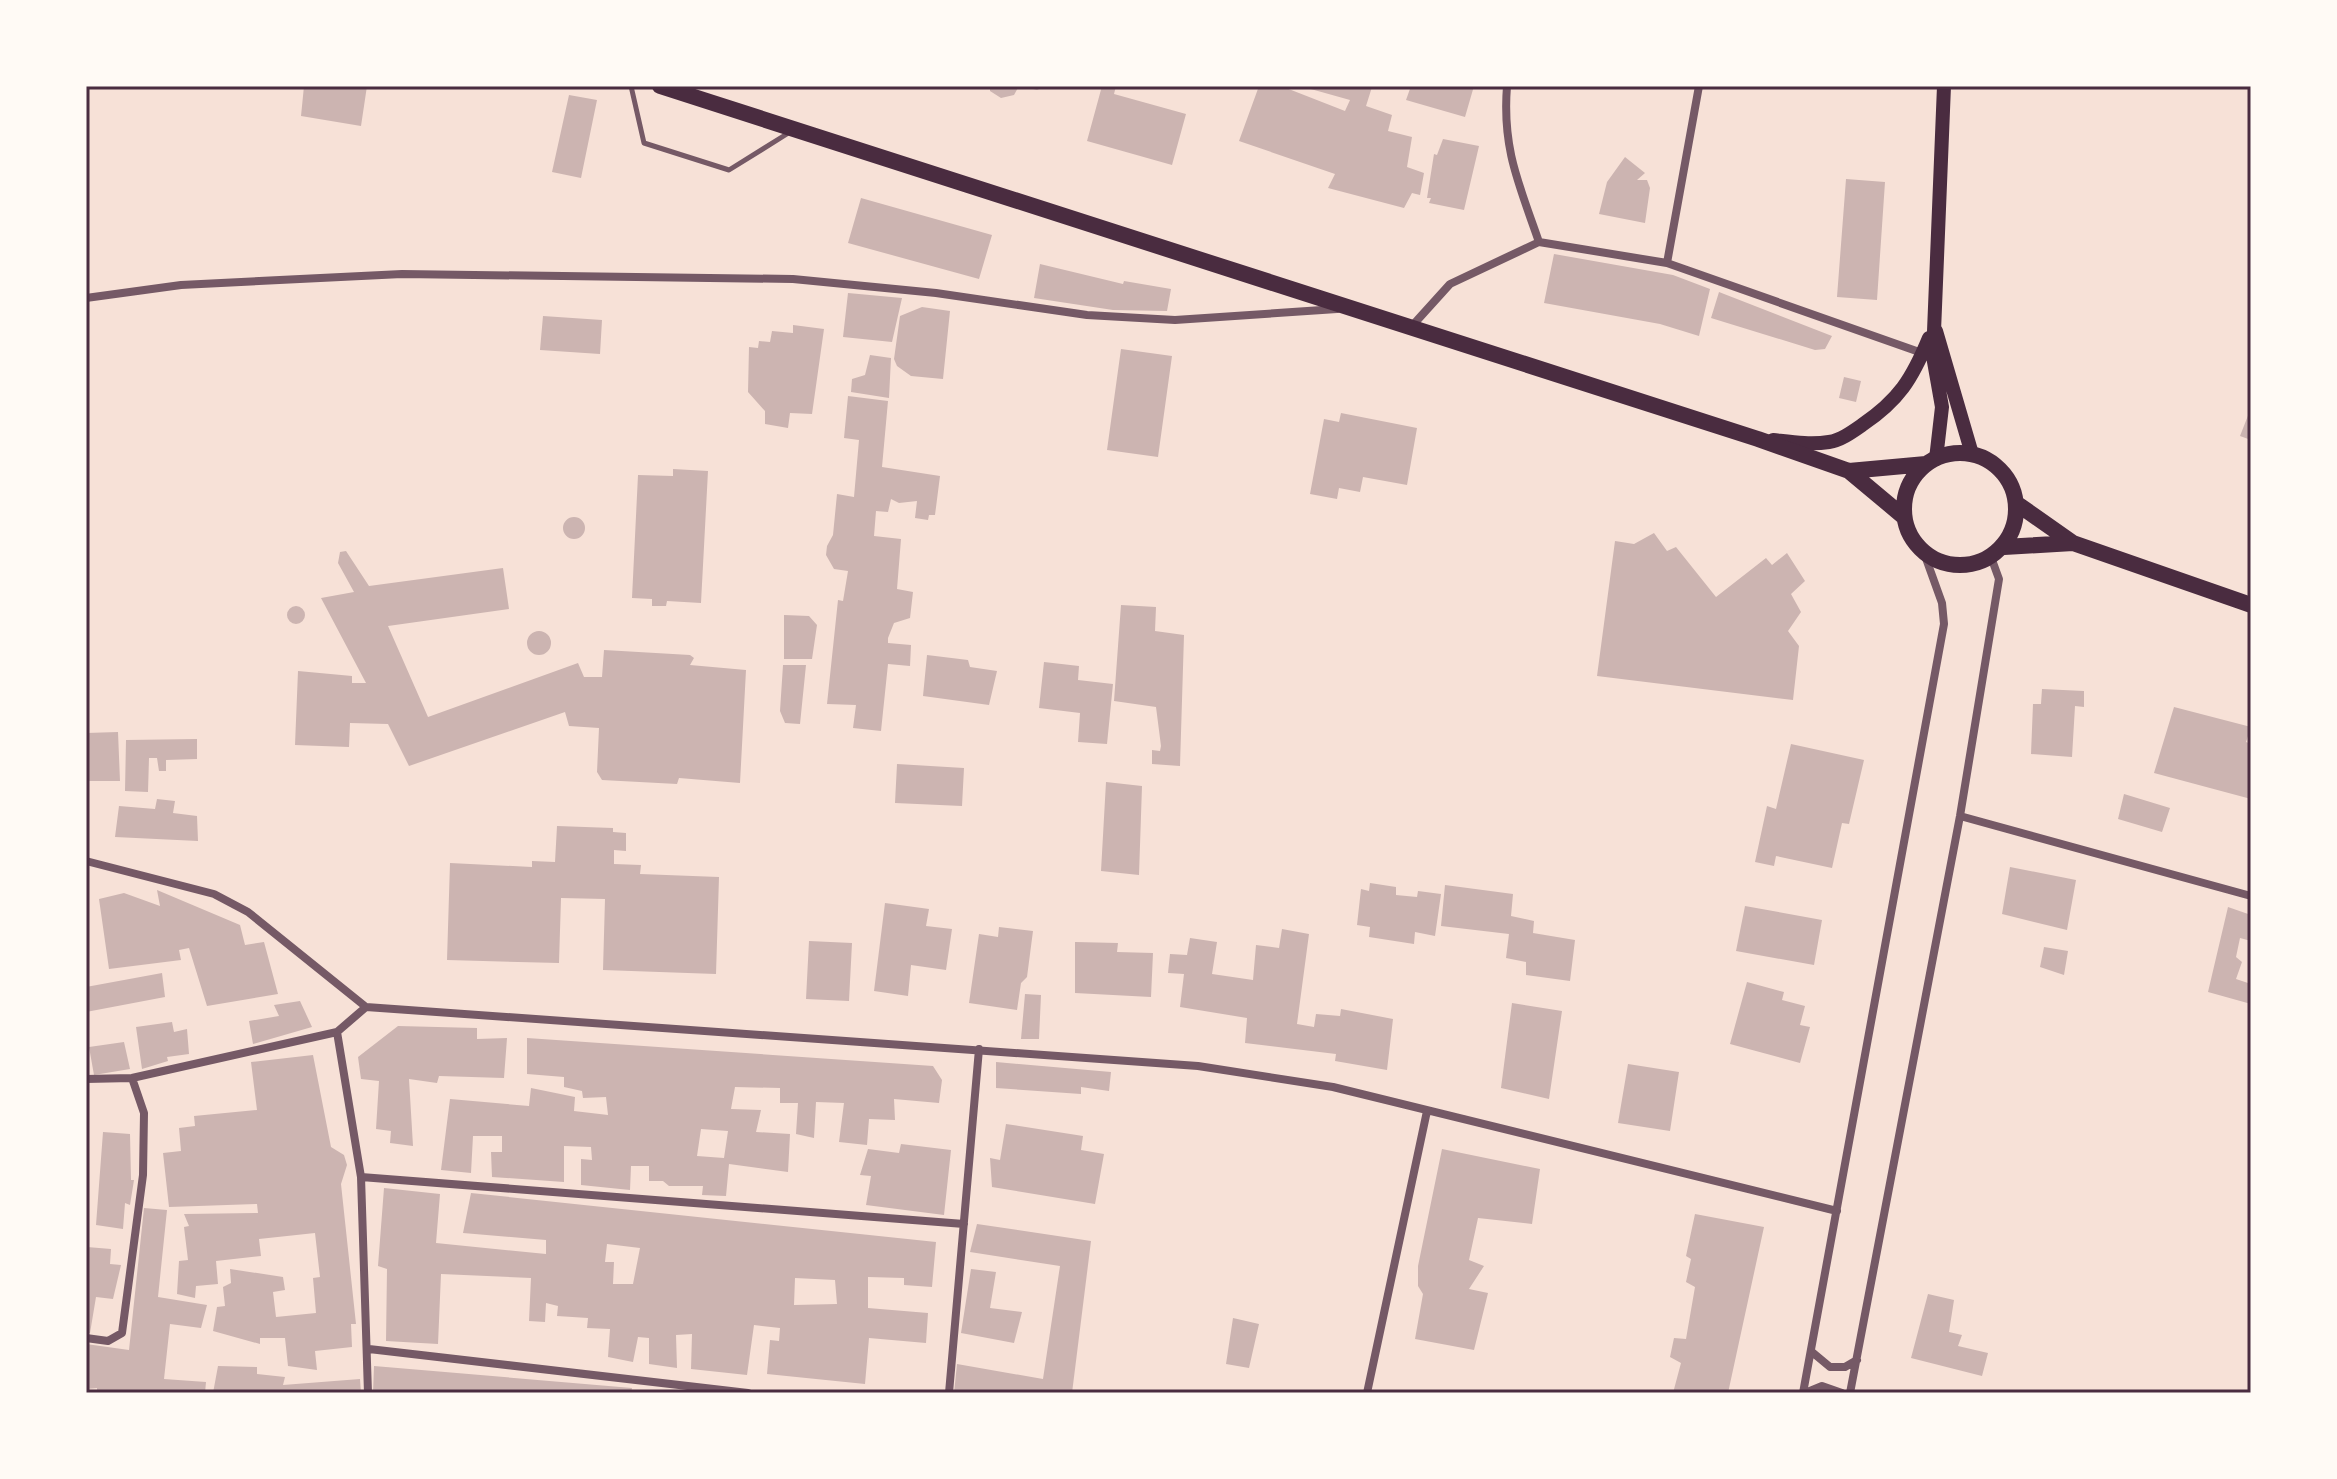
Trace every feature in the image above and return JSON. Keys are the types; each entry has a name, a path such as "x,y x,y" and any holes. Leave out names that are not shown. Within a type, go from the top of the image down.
{"main road":[{"path":"660,86 1758,439 1849,471 1904,517"},
{"path":"1758,439 1815,444 1834,442 1890,407 1928,355 1934,327 1944,86"},
{"path":"1934,327 1946,356 1972,454"},
{"path":"1928,355 1942,407 1931,462 1907,489 1904,517 1907,530 1924,553 1957,566 1974,564 1997,552 2073,543"},
{"path":"1849,471 1931,462 1954,453 1972,454 1988,460 2002,471 2016,503 2012,535 1997,552"},
{"path":"2016,503 2073,543 2251,605"}],"street":[{"path":"1507,86 1504,123 1508,153 1539,242"},
{"path":"1667,263 1699,86"},
{"path":"1412,326 1450,284 1539,242 1667,263 1928,355"},
{"path":"86,298 181,285 402,274 793,279 936,293 1087,315 1175,320 1348,308"},
{"path":"1850,1393 1960,816 1999,579 1997,552"},
{"path":"1804,1393 1944,624 1942,603 1924,553"},
{"path":"1960,816 2251,896"},
{"path":"86,861 225,900 248,912 366,1007 1198,1066 1333,1087 1837,1211"},
{"path":"86,1079 132,1078 337,1032 366,1007"},
{"path":"337,1032 361,1177 369,1349 368,1393"},
{"path":"949,1393 979,1049"},
{"path":"86,1338 108,1341 117,1339 122,1333 143,1175 144,1113 132,1078"},
{"path":"1367,1393 1427,1111"},
{"path":"361,1177 964,1224"},
{"path":"369,1349 748,1393"},
{"path":"1811,1351 1830,1367 1845,1367 1857,1360"},
{"path":"1804,1393 1822,1386 1842,1393"}],"lane":[{"path":"631,86 644,143 729,170 794,129"},
{"path":"2251,216 2251,341"}],"building":[{"path":"304,86 367,86 361,126 301,116"},
{"path":"990,86 1019,86 1014,95 1001,98 990,91"},
{"path":"1021,86 1046,86 1037,90"},
{"path":"1102,86 1116,86 1114,94 1186,114 1172,165 1087,141"},
{"path":"1259,86 1281,86 1345,111 1350,100 1300,86 1372,87 1366,106 1392,115 1388,131 1412,137 1407,167 1424,173 1420,195 1412,193 1404,208 1328,188 1335,174 1239,141"},
{"path":"1411,86 1474,86 1465,117 1406,100"},
{"path":"569,95 597,100 581,178 552,172"},
{"path":"1443,139 1479,146 1464,210 1429,203 1431,198 1427,198 1434,154 1437,155"},
{"path":"1625,157 1645,173 1637,180 1647,180 1650,188 1645,223 1599,214 1607,182"},
{"path":"1846,179 1885,182 1877,300 1837,297"},
{"path":"861,198 992,235 979,279 848,243"},
{"path":"1554,254 1673,275 1710,289 1699,336 1660,324 1544,303"},
{"path":"1040,264 1123,284 1124,281 1171,289 1167,311 1113,310 1034,298"},
{"path":"1719,292 1832,336 1825,349 1815,350 1711,318"},
{"path":"848,293 902,298 892,342 843,337"},
{"path":"922,307 950,311 943,379 911,376 897,366 894,359 900,316"},
{"path":"543,316 602,320 600,354 540,350"},
{"path":"793,325 824,329 812,414 790,413 788,428 765,424 765,411 748,392 749,347 758,348 759,341 770,342 772,331 793,333"},
{"path":"1121,349 1172,356 1158,457 1107,450"},
{"path":"870,355 891,358 889,398 851,392 852,379 865,375"},
{"path":"1844,377 1861,381 1856,402 1839,398"},
{"path":"848,396 888,401 882,467 940,476 935,515 929,515 928,520 915,518 917,501 899,503 891,499 888,512 876,511 874,536 901,539 897,589 913,592 910,618 894,623 888,638 888,643 911,645 910,666 888,664 881,731 853,728 856,705 827,704 838,600 843,601 848,571 834,569 826,555 827,546 833,535 837,494 854,497 859,440 844,438"},
{"path":"2251,408 2251,440 2240,436"},
{"path":"1341,413 1417,428 1407,485 1363,477 1360,492 1339,488 1337,499 1310,494 1324,419 1339,422"},
{"path":"673,469 708,471 701,603 667,601 666,606 652,606 652,599 632,598 638,475 673,476"},
{"path":"574,517 585,528 574,539 563,528"},
{"path":"1654,533 1667,551 1676,547 1716,597 1766,558 1772,565 1787,553 1805,581 1791,594 1801,612 1788,631 1799,646 1793,700 1597,676 1615,541 1634,544"},
{"path":"346,551 369,586 503,568 509,609 388,626 428,717 578,663 584,677 602,677 604,650 690,655 694,658 690,665 746,670 740,783 679,778 677,784 602,780 597,772 599,728 569,726 565,712 409,766 388,724 350,723 349,747 295,745 298,671 352,676 352,683 366,683 321,598 354,592 338,563 340,552"},
{"path":"1121,605 1156,607 1155,631 1184,635 1180,766 1152,764 1152,750 1160,751 1161,746 1156,707 1114,701"},
{"path":"292,606 300,606 305,615 303,622 292,624 287,619 287,611"},
{"path":"784,615 809,616 817,625 812,659 784,659"},
{"path":"539,631 550,638 551,643 544,654 539,655 528,648 527,643 534,632"},
{"path":"927,655 968,660 970,667 997,671 989,705 923,696"},
{"path":"1044,662 1079,666 1078,680 1113,684 1107,744 1078,742 1080,713 1039,708"},
{"path":"783,665 806,665 800,724 785,723 780,711"},
{"path":"2042,689 2084,691 2084,707 2075,706 2072,757 2031,754 2033,704 2041,704"},
{"path":"2174,707 2251,727 2246,742 2251,744 2251,799 2154,773"},
{"path":"118,732 120,781 86,781 86,733"},
{"path":"197,739 197,759 166,760 166,771 159,771 157,758 149,758 148,792 125,791 126,740"},
{"path":"1791,744 1864,760 1849,824 1842,823 1832,868 1776,856 1774,866 1755,862 1767,806 1776,809"},
{"path":"897,764 964,768 962,806 895,803"},
{"path":"1106,782 1142,786 1139,875 1101,871"},
{"path":"2124,794 2170,808 2162,832 2118,819"},
{"path":"157,799 175,801 173,813 197,816 198,841 115,837 119,806 155,809"},
{"path":"557,826 613,828 613,832 626,833 626,851 614,850 614,864 641,865 640,874 719,877 716,974 603,970 605,899 561,898 559,963 447,960 450,863 532,867 532,861 555,862"},
{"path":"2010,867 2076,880 2067,930 2002,914"},
{"path":"1370,883 1396,887 1396,895 1417,897 1418,891 1441,894 1435,936 1415,932 1414,944 1369,937 1370,927 1357,925 1361,889 1369,891"},
{"path":"1445,885 1513,894 1511,916 1534,921 1533,933 1575,940 1570,981 1526,975 1526,962 1506,958 1509,934 1441,926"},
{"path":"157,890 240,925 245,945 264,942 278,994 207,1006 189,948 179,950 181,960 109,969 99,899 124,893 160,906"},
{"path":"885,903 929,909 926,926 952,929 946,970 911,965 908,996 874,991"},
{"path":"1745,906 1822,920 1814,965 1736,951"},
{"path":"2228,907 2251,915 2251,941 2240,938 2236,957 2242,962 2236,979 2251,984 2251,1004 2208,992"},
{"path":"999,927 1033,931 1027,977 1021,983 1017,1010 969,1003 979,934 998,937"},
{"path":"1282,929 1309,934 1297,1024 1314,1027 1316,1014 1340,1016 1341,1009 1393,1019 1387,1070 1335,1061 1336,1054 1245,1043 1247,1018 1180,1007 1184,974 1168,973 1170,954 1187,955 1190,938 1217,942 1212,974 1253,980 1256,945 1279,948"},
{"path":"809,941 852,943 849,1001 806,999"},
{"path":"1075,942 1118,943 1117,952 1153,953 1151,997 1075,993"},
{"path":"2044,947 2068,951 2064,975 2040,967"},
{"path":"162,973 165,997 86,1012 86,987"},
{"path":"1747,982 1784,992 1782,1000 1805,1006 1800,1025 1810,1027 1800,1063 1730,1044"},
{"path":"1025,994 1041,995 1039,1039 1021,1039"},
{"path":"300,1001 312,1027 253,1044 249,1021 279,1016 274,1005"},
{"path":"1512,1003 1562,1011 1549,1099 1501,1088"},
{"path":"172,1022 174,1032 187,1029 189,1054 167,1057 168,1061 142,1069 136,1027"},
{"path":"398,1026 477,1028 477,1039 507,1038 504,1078 439,1076 437,1083 409,1079 413,1146 390,1143 391,1131 376,1129 379,1081 361,1079 358,1057"},
{"path":"527,1038 933,1066 942,1080 939,1103 894,1099 895,1120 869,1119 867,1145 839,1142 844,1103 816,1102 814,1138 796,1134 798,1103 780,1103 780,1088 735,1087 731,1109 761,1110 756,1132 790,1134 788,1172 729,1164 726,1196 702,1195 703,1186 669,1186 663,1181 649,1181 649,1166 631,1166 630,1190 581,1185 581,1159 592,1160 591,1147 564,1146 564,1182 492,1177 491,1152 502,1152 502,1136 473,1136 471,1173 441,1170 450,1099 529,1106 531,1088 575,1097 574,1111 608,1115 606,1097 583,1098 582,1091 564,1087 564,1077 527,1074","holes":["701,1129 728,1131 724,1158 697,1156"]},
{"path":"124,1042 130,1069 94,1075 89,1047"},
{"path":"313,1055 331,1147 344,1155 347,1165 341,1184 356,1324 351,1324 352,1347 315,1351 317,1370 288,1366 285,1338 260,1338 260,1344 213,1331 217,1307 225,1306 223,1287 231,1283 230,1269 283,1277 285,1290 273,1292 276,1317 316,1313 313,1278 320,1277 315,1233 259,1239 261,1256 216,1261 218,1284 196,1286 195,1298 177,1294 179,1261 188,1260 184,1227 189,1226 184,1214 258,1213 257,1204 169,1207 163,1153 181,1151 179,1128 195,1126 194,1116 257,1110 251,1062"},
{"path":"996,1062 1111,1072 1109,1091 1081,1087 1081,1094 996,1088"},
{"path":"1628,1064 1679,1072 1670,1131 1618,1123"},
{"path":"1006,1124 1083,1136 1081,1150 1104,1154 1095,1204 992,1187 990,1158 1000,1160"},
{"path":"103,1132 130,1134 131,1180 134,1180 130,1205 125,1203 123,1229 96,1225"},
{"path":"901,1144 951,1150 944,1215 866,1205 871,1176 860,1175 868,1149 899,1153"},
{"path":"1442,1149 1540,1169 1532,1224 1478,1218 1469,1260 1484,1266 1469,1289 1488,1293 1474,1350 1415,1339 1423,1294 1418,1286 1418,1266"},
{"path":"384,1188 440,1194 436,1243 546,1254 546,1240 463,1233 471,1193 936,1242 932,1287 904,1285 904,1278 868,1277 868,1308 928,1313 926,1343 869,1338 865,1384 767,1374 770,1340 779,1341 780,1328 754,1325 747,1375 691,1369 692,1334 676,1335 677,1368 649,1364 649,1338 638,1337 633,1362 608,1357 610,1329 587,1328 588,1318 557,1316 558,1306 546,1303 545,1322 529,1321 531,1278 441,1274 438,1344 386,1341 387,1269 378,1266","holes":["607,1244 640,1248 633,1284 613,1284 614,1262 605,1262","795,1278 835,1280 837,1304 794,1305"]},
{"path":"144,1208 167,1210 158,1297 207,1305 201,1328 170,1324 164,1379 206,1382 205,1393 97,1393 97,1388 86,1389 86,1344 129,1350"},
{"path":"1695,1214 1764,1227 1728,1393 1673,1393 1681,1363 1670,1357 1674,1338 1686,1339 1695,1287 1686,1282 1691,1259 1686,1256"},
{"path":"977,1224 1091,1241 1072,1393 954,1393 957,1364 1043,1379 1060,1266 970,1252"},
{"path":"87,1247 111,1249 110,1264 121,1265 113,1299 96,1297 90,1333 86,1333"},
{"path":"971,1269 996,1272 990,1308 1022,1312 1014,1343 961,1333"},
{"path":"1928,1294 1954,1300 1949,1332 1962,1335 1958,1346 1988,1353 1982,1376 1911,1358"},
{"path":"1233,1318 1259,1324 1249,1368 1226,1364"},
{"path":"218,1366 257,1367 257,1374 285,1377 283,1385 360,1379 361,1393 213,1393"},
{"path":"374,1366 632,1388 631,1393 373,1393"}]}
